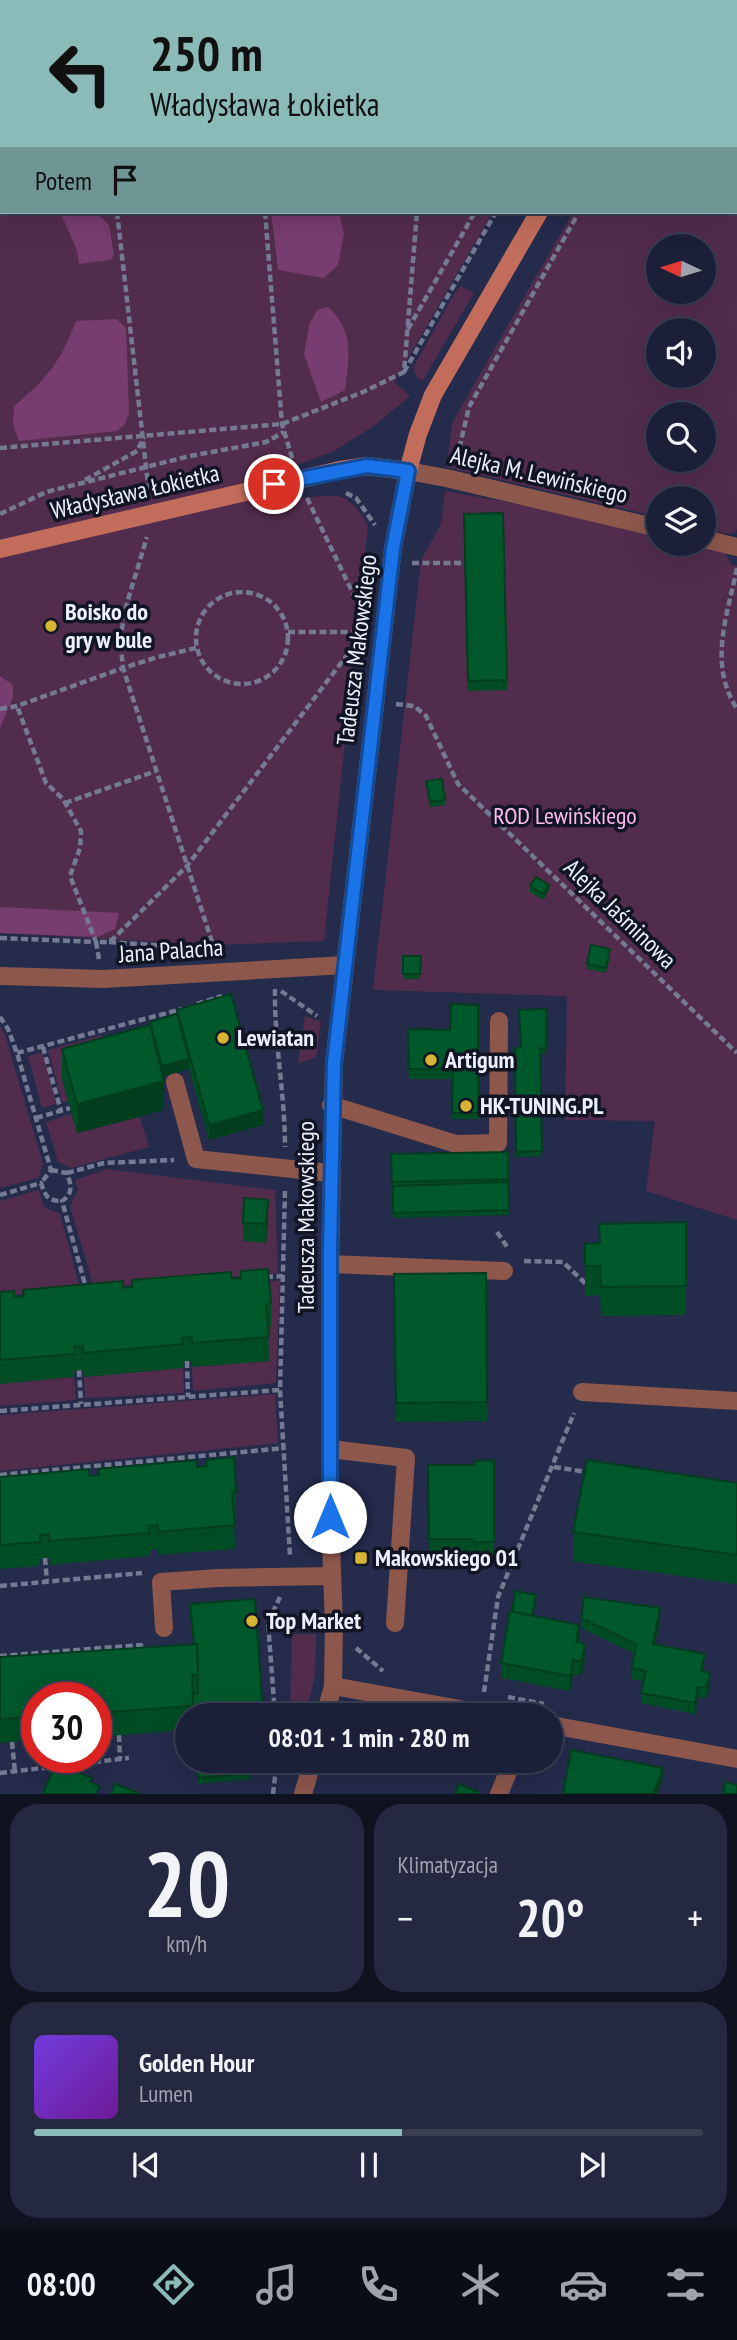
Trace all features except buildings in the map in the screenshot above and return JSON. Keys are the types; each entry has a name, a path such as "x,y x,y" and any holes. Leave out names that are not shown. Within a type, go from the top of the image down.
{"street":[{"path":"408,471 418,434 433,396 538,214"},
{"name":"Władysława Łokietka","path":"0,549 298,478 367,466 408,471"},
{"name":"Alejka M. Lewińskiego","path":"408,471 646,525"},
{"name":"Tadeusza Makowskiego","path":"328,1703 332,1686 334,1626 330,1449 331,1105 393,548 408,471"},
{"path":"716,542 737,547"},
{"name":"Jana Palacha","path":"0,976 104,979 221,972 275,978 345,965"},
{"path":"331,1105 456,1144 498,1143 499,1021"},
{"path":"175,1082 196,1159 330,1173"},
{"path":"330,1264 510,1266"},
{"path":"582,1392 737,1401"},
{"path":"330,1449 406,1458 395,1623"},
{"path":"164,1628 161,1582 291,1575 332,1576"},
{"path":"332,1686 426,1703"},
{"path":"563,1728 737,1759"},
{"path":"303,1794 309,1773"},
{"path":"499,1794 508,1773"}],"path":[{"path":"117,214 149,499"},
{"path":"108,942 187,866 365,632 360,605 298,478 282,424 265,214"},
{"path":"404,372 416,214"},
{"path":"406,333 474,214"},
{"path":"0,448 282,424 363,393 404,372 495,214"},
{"path":"452,479 469,407 578,214"},
{"path":"0,514 46,492 190,456 265,442 284,432"},
{"path":"79,483 137,451 144,436"},
{"path":"339,490 356,498 375,523 374,535"},
{"path":"150,530 122,626 120,638 123,668 221,972"},
{"path":"409,575 411,562 465,563"},
{"path":"737,567 720,653 723,682 737,709"},
{"path":"240,592 262,596 272,603 285,621 288,632 288,644 281,665 273,673 252,684 241,685 218,678 201,661 196,648 197,626 208,606 218,599 240,592"},
{"path":"363,645 367,607"},
{"path":"288,632 365,632"},
{"path":"0,709 17,706 158,657 196,648"},
{"name":"Alejka Jaśminowa","path":"405,705 414,706 426,716 458,784 737,1053"},
{"path":"17,706 46,783 65,803 80,831 80,848 70,876 96,942 104,979"},
{"path":"65,803 156,771"},
{"path":"0,938 227,949"},
{"path":"265,988 275,978"},
{"path":"275,978 320,1018"},
{"path":"275,978 274,1020 285,1112 280,1390 291,1575"},
{"path":"17,1054 225,995"},
{"path":"0,1017 8,1029 17,1054 51,1170"},
{"path":"105,1031 108,1042"},
{"path":"43,1047 61,1111"},
{"path":"36,1118 70,1108"},
{"path":"51,1170 67,1173 104,1163 196,1159"},
{"path":"0,1195 41,1184 51,1170"},
{"path":"41,1184 46,1196 53,1201 62,1201 72,1189 67,1173"},
{"path":"62,1201 87,1293 76,1293"},
{"path":"497,1232 510,1251"},
{"path":"510,1266 563,1262 586,1284"},
{"path":"259,1278 283,1276"},
{"path":"187,1361 188,1397"},
{"path":"79,1370 81,1405"},
{"path":"0,1411 280,1390"},
{"path":"484,1692 498,1597 554,1467 582,1392"},
{"path":"0,1475 284,1448"},
{"path":"200,1456 201,1468"},
{"path":"92,1466 92,1477"},
{"path":"554,1467 593,1473"},
{"path":"45,1558 47,1581"},
{"path":"0,1586 144,1573 161,1582"},
{"path":"274,1703 268,1622 351,1625 356,1650 387,1674"},
{"path":"0,1656 141,1645 142,1657"},
{"path":"58,1652 59,1665"},
{"path":"119,1735 120,1759"},
{"path":"12,1742 15,1772"},
{"path":"0,1773 129,1758"},
{"path":"273,1794 277,1773"}],"green space":[{"path":"0,214 492,214 394,382 410,396 374,426 334,451 286,469 295,498 338,496 352,504 368,525 324,941 217,945 0,933"},
{"path":"572,214 737,214 737,529 734,533 716,532 716,486 646,486 646,514 447,467 452,423"},
{"path":"461,286 474,293 423,380 417,378 413,368"},
{"name":"ROD Lewińskiego","path":"445,491 525,505 646,534 646,556 716,556 716,550 725,552 732,565 737,566 737,1220 646,1191 655,1121 565,1120 567,996 373,990 421,560 441,524"},
{"path":"305,1016 321,1022 316,1058 298,1063"},
{"path":"0,1026 43,1164 38,1178 0,1188"},
{"path":"102,1035 110,1065 62,1079 68,1102 62,1102 48,1050"},
{"path":"43,1052 56,1104 42,1108 28,1056"},
{"path":"71,1114 78,1133 140,1117 149,1147 71,1168 58,1162 46,1122"},
{"path":"107,1169 275,1190 278,1273 94,1288 70,1206 78,1190 75,1180"},
{"path":"39,1190 44,1207 60,1214 79,1284 77,1289 0,1296 0,1201"},
{"path":"280,1280 276,1383 193,1391 192,1367 269,1361 266,1328 271,1327 239,1285"},
{"path":"183,1368 184,1393 85,1398 84,1377"},
{"path":"74,1377 76,1400 0,1406 0,1384"},
{"path":"275,1394 278,1443 0,1471 0,1415"},
{"path":"292,1634 316,1634 315,1675 309,1703 290,1703"}],"shaded area":[{"path":"61,214 97,214 109,225 114,255 111,260 79,264 77,250"},
{"path":"271,214 339,214 344,234 338,265 324,278 278,270"},
{"path":"328,307 343,325 348,345 348,366 345,390 321,402 304,354 309,325 317,310"},
{"path":"117,319 126,328 129,413 125,424 117,431 19,441 13,425 14,406 36,387 52,368 76,321"},
{"path":"0,676 13,685 13,697 0,728"},
{"path":"0,907 119,913 115,929 98,937 0,933"}],"place":[{"name":"Boisko do gry w bule","path":"51,626"},
{"name":"Lewiatan","path":"223,1038"},
{"name":"Artigum","path":"431,1060"},
{"name":"HK-TUNING.PL","path":"466,1106"},
{"name":"Makowskiego 01","path":"361,1558"},
{"name":"Top Market","path":"252,1621"}],"route":[{"path":"274,484 367,466 408,471 393,548 334,1063 331,1105 330,1517"}]}
